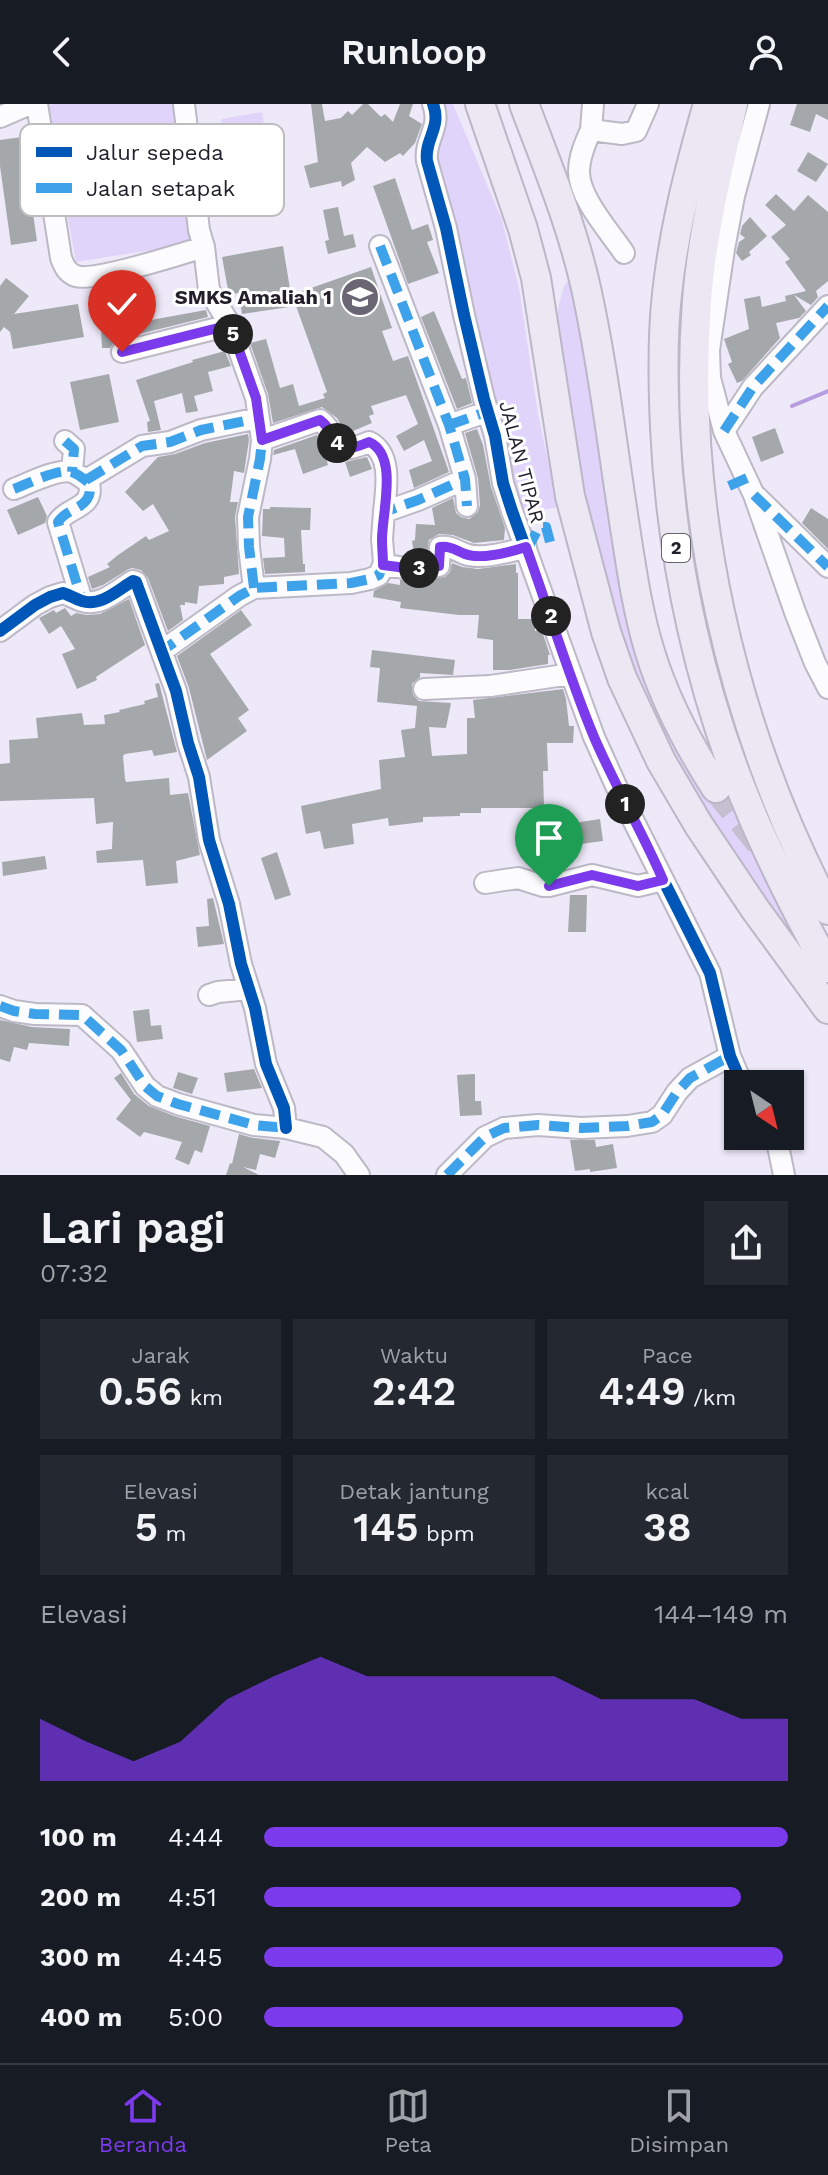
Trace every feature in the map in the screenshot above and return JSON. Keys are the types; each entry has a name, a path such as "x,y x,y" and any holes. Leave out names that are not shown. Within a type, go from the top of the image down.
{"highway":[{"path":"480,104 523,229 536,278 572,507 606,632 622,678 661,761 698,824 828,1009"},
{"path":"510,104 550,223 548,233 541,238 531,238 523,229"},
{"path":"524,104 562,205 580,264 601,363 643,628 662,687 694,753 716,788"},
{"name":"2","path":"708,104 683,194 667,294 663,379 668,483 677,551 709,691 734,768 755,821 828,968"},
{"name":"2","path":"733,104 709,204 697,301 694,392 700,493 713,576 750,726 782,813 828,910"},
{"path":"536,278 549,258 565,256 580,264"}],"street":[{"path":"0,117 30,104"},
{"path":"37,104 40,124"},
{"path":"184,104 186,124"},
{"name":"JALAN TIPAR","path":"433,104 436,123 426,150 427,161 443,213 503,483 594,737 710,973 736,1070"},
{"path":"593,104 591,130 581,155 579,179 594,210 624,253"},
{"path":"591,130 622,134 636,131 648,104"},
{"path":"759,104 734,196 716,296 709,350 710,378 724,431 754,495 807,644 828,688"},
{"path":"54,216 61,258 70,273 78,277 103,274 204,247"},
{"path":"197,216 209,290 230,325 258,408 262,440 248,517 254,588"},
{"path":"380,246 449,425 465,479 467,506"},
{"path":"724,431 753,387 828,306"},
{"path":"122,352 230,325"},
{"path":"14,489 53,474 79,476 142,446 170,442 258,408"},
{"path":"449,425 489,411"},
{"path":"162,651 254,588 361,581 379,575 383,565 387,479 383,456 374,444 369,442 349,450 342,448 320,420 262,440"},
{"path":"65,441 74,449 79,476 90,489 86,500 58,522 82,601"},
{"path":"384,512 465,479"},
{"path":"754,495 828,566"},
{"path":"383,565 406,568 439,566 440,547 448,546 464,554 475,555 509,553 526,547"},
{"path":"0,631 50,597 63,593 82,601 103,600 134,580 176,691 199,777 206,862 229,904 266,1064 282,1100 286,1128"},
{"path":"424,689 490,686 571,674"},
{"path":"485,883 518,878 549,886 592,875 638,886 663,880"},
{"path":"209,995 249,989"},
{"path":"0,1006 35,1014 82,1015 121,1050 140,1079 157,1096 246,1123 323,1137 344,1154 359,1175"},
{"path":"447,1175 485,1137 504,1128 538,1125 581,1128 652,1122 662,1115 690,1078 730,1056"},
{"path":"779,1150 784,1175"}],"shaded area":[{"path":"175,104 178,124 51,124 47,105"},
{"path":"442,104 453,104 502,220 519,288 538,414 558,507 532,512 516,510 508,488 511,463 491,403 434,150"},
{"path":"262,112 264,124 222,124 221,119"},
{"path":"68,216 191,216 195,243 76,262"},
{"path":"568,281 573,281 634,637 728,780 807,948 799,954 741,869 641,699 586,525 558,346 558,309"}],"building":[{"path":"311,104 322,104 325,121 341,118 348,111 352,115 363,104 368,104 381,117 385,114 393,122 400,104 413,104 409,116 422,124 415,143 403,156 400,153 385,162 367,147 351,163 355,180 342,187 341,181 310,188 304,166 318,162"},
{"path":"797,104 828,104 828,120 816,114 810,132 790,125"},
{"path":"20,137 20,216 33,216 37,241 11,245 0,166 0,140"},
{"path":"808,152 828,164 816,182 797,171"},
{"path":"395,178 412,230 428,224 433,240 427,242 439,273 408,284 373,186"},
{"path":"776,194 794,211 808,195 828,212 828,281 816,291 818,297 811,305 794,295 806,311 799,318 776,323 780,338 737,383 728,364 732,362 724,339 749,329 744,299 760,296 762,307 786,301 785,296 806,291 785,262 790,259 771,237 786,225 765,205"},
{"path":"338,207 344,236 353,234 356,247 328,254 325,241 329,240 323,210"},
{"path":"750,217 767,236 742,261 736,253 739,242 745,238 740,234 742,226"},
{"path":"283,246 291,295 371,267 392,328 382,331 393,361 408,356 449,472 414,488 409,470 432,461 424,440 404,451 396,436 418,424 406,395 371,406 374,414 369,416 372,423 346,434 337,418 322,407 273,423 268,394 250,343 266,339 280,388 293,384 299,406 325,398 323,394 327,392 296,306 242,314 239,293 229,295 222,257"},
{"path":"6,278 29,296 14,314 78,304 84,337 13,349 10,332 4,327 0,332 0,286"},
{"path":"206,310 208,317 119,339 110,348 102,348 101,327"},
{"path":"434,311 462,379 466,378 472,403 457,409 421,317"},
{"path":"225,351 231,366 208,372 213,391 194,396 198,411 186,413 182,393 154,401 161,430 148,432 147,422 150,421 136,380"},
{"path":"109,374 119,422 80,430 70,382"},
{"path":"775,428 784,453 761,462 752,437"},
{"path":"477,429 505,528 504,540 474,543 453,535 439,534 429,540 427,554 409,555 414,554 412,541 415,540 416,524 435,525 432,508 453,498 456,513 461,517 469,519 478,512 478,478 465,433"},
{"path":"248,434 244,473 234,471 230,502 238,502 235,517 239,574 224,577 224,584 199,586 197,604 185,602 185,605 180,605 183,620 168,631 148,578 141,570 132,568 92,589 88,577 110,567 107,564 146,536 149,540 169,531 153,504 143,511 125,492 158,457"},
{"path":"317,435 328,465 303,474 295,449 273,455 274,450"},
{"path":"367,457 372,469 350,477 345,462"},
{"path":"38,497 47,516 45,523 18,535 7,510"},
{"path":"311,508 310,530 301,530 305,572 265,574 263,558 285,557 284,538 262,536 263,509"},
{"path":"811,508 828,519 828,549 802,523"},
{"path":"452,563 478,569 516,564 518,619 535,619 535,631 542,631 550,655 548,664 493,670 493,640 477,638 479,615 400,608 401,602 373,597 374,591 388,583 400,585 400,580 445,577"},
{"path":"129,599 145,645 96,677 97,680 77,689 62,654 75,649 61,626 49,634 39,618 65,608 71,616 76,613 100,614"},
{"path":"241,610 252,625 210,654 249,710 238,718 247,731 207,760 189,688 177,656"},
{"path":"372,650 455,660 453,675 420,673 412,684 413,695 419,701 451,703 446,728 429,727 432,756 467,754 467,718 475,718 473,700 563,689 569,726 574,726 573,743 547,743 548,771 543,771 544,808 481,808 481,813 423,817 423,822 389,826 388,818 352,824 354,844 324,849 320,831 306,834 301,806 381,789 379,760 405,757 401,730 415,728 417,706 377,702 380,668 370,667"},
{"path":"159,683 177,752 154,756 152,750 125,754 125,779 126,782 169,778 170,795 188,793 200,855 176,861 178,883 146,886 143,860 97,863 96,851 112,849 113,822 96,824 94,798 0,801 0,764 10,763 9,740 38,738 36,718 82,713 84,725 105,724 104,715 145,704 144,701 158,697 155,684"},
{"path":"600,819 603,841 558,847 555,826"},
{"path":"277,852 291,895 275,900 261,858"},
{"path":"45,856 47,869 3,876 2,862"},
{"path":"570,895 587,895 586,932 568,932"},
{"path":"213,898 224,944 198,947 196,927 209,926 207,899"},
{"path":"149,1009 151,1026 161,1025 163,1039 137,1042 133,1011"},
{"path":"0,1020 32,1027 70,1029 69,1046 29,1043 27,1050 14,1047 10,1062 0,1059"},
{"path":"254,1069 262,1088 227,1092 224,1073"},
{"path":"178,1072 198,1078 192,1094 173,1088"},
{"path":"121,1073 134,1094 149,1106 210,1126 202,1153 195,1150 189,1165 175,1159 182,1142 144,1132 140,1137 116,1119 131,1100 114,1078"},
{"path":"475,1074 475,1101 481,1101 482,1115 460,1116 457,1075"},
{"path":"239,1134 280,1141 275,1158 260,1154 256,1170 243,1167 259,1175 226,1175"},
{"path":"570,1140 595,1140 596,1147 613,1144 617,1168 575,1171"}],"waterway":[{"path":"792,406 828,391"}],"tunnel":[{"path":"716,788 763,847"}],"marked path":[{"path":"380,246 449,425 465,479 467,506"},
{"path":"724,431 753,387 828,306"},
{"path":"254,588 248,517 262,440 256,398"},
{"path":"449,425 489,411"},
{"path":"86,480 142,446 170,442 201,430 259,418"},
{"path":"262,440 320,420 341,448 369,442 377,448 385,464 384,512"},
{"path":"65,441 74,449 72,472"},
{"path":"14,489 66,471 89,483 88,498 58,522 82,601"},
{"path":"729,486 747,478"},
{"path":"160,646 162,651 254,588 351,583 379,575 384,563 384,512 465,479"},
{"path":"754,495 828,567"},
{"path":"527,550 539,527 546,527 550,542"},
{"path":"383,565 406,568 439,566 440,547 472,556 487,556 526,547"},
{"path":"0,1006 35,1014 82,1015 121,1050 145,1086 157,1096 254,1125 286,1128"},
{"path":"447,1175 485,1137 504,1128 538,1125 581,1128 652,1122 662,1115 690,1078 730,1056"}],"cycle path":[{"path":"433,104 435,120 427,161 446,228 464,315 495,436 503,483 594,737 710,973 736,1070"},
{"path":"0,631 50,597 63,593 82,601 96,602 136,582 176,691 199,777 209,840 229,904 266,1064 284,1108 286,1128"}],"place":[{"name":"SMKS Amaliah 1","path":"360,297"}],"route":[{"path":"122,352 230,325 256,398 262,440 320,420 324,421 342,448 349,450 369,442 378,447 387,479 383,565 406,568 439,566 440,547 448,546 464,554 489,555 526,547 594,737 663,880 638,886 592,875 549,886"}]}
